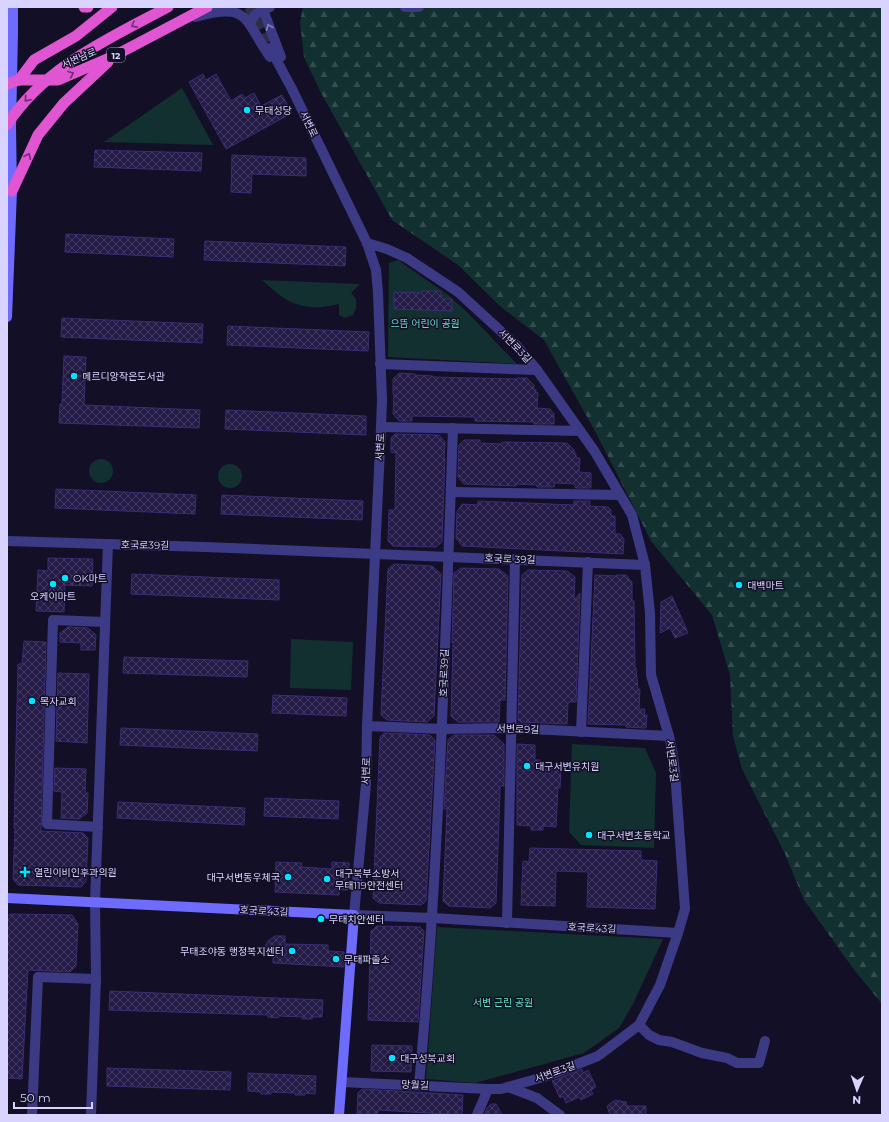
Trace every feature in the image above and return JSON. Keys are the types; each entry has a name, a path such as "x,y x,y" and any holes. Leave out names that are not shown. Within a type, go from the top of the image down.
{"highway":[{"name":"서변남로","path":"13,82 34,60 76,36 112,7"},
{"path":"7,125 13,115 33,92 77,57 168,7"},
{"name":"서변남로","path":"13,82 58,80 114,56 207,7"},
{"path":"76,36 72,43 72,49 79,61 85,63 97,63"},
{"path":"12,191 38,135 64,103 114,56"}],"main road":[{"path":"7,317 9,216 12,191 13,82 10,24 12,7"},
{"name":"호국로43길","path":"7,898 354,915"},
{"name":"서변로","path":"339,1115 354,915"}],"street":[{"path":"405,7 419,7"},
{"path":"250,24 252,18 265,8 292,89"},
{"path":"187,18 213,12 228,11 244,16 292,89"},
{"name":"서변로","path":"270,48 292,89 367,243 376,270 382,400 374,554 366,784 354,915"},
{"name":"서변로3길","path":"367,243 407,258 458,292 517,346 537,370 595,452 632,515 645,565 650,613 651,675 669,736 675,772 685,909 660,985 639,1025 598,1056 547,1076 501,1089 488,1089"},
{"path":"380,364 537,370"},
{"name":"서변로","path":"381,426 580,431"},
{"name":"호국로39길","path":"433,918 449,558 453,428"},
{"path":"451,492 620,495"},
{"name":"호국로39길","path":"7,540 374,554"},
{"name":"호국로39길","path":"105,622 108,544"},
{"name":"호국로 39길","path":"374,554 645,565"},
{"path":"506,923 515,560"},
{"path":"581,732 588,562"},
{"path":"91,1115 96,979 95,902 98,826 105,622 53,620 47,824 98,826"},
{"name":"서변로9길","path":"367,726 442,729 511,728 669,736"},
{"name":"호국로43길","path":"354,915 433,918 678,933"},
{"path":"419,1086 433,918"},
{"path":"32,1115 38,978 96,979"},
{"path":"639,1025 649,1035 659,1040 672,1042 702,1053 727,1058 737,1063 759,1063 765,1042"},
{"name":"망월길","path":"342,1082 488,1089"},
{"path":"508,1087 537,1098 560,1115"},
{"path":"477,1115 488,1089"}],"green space":[{"path":"303,7 882,7 882,1004 852,967 804,900 785,854 742,769 733,736 730,675 712,615 651,541 596,433 544,340 501,307 458,265 392,220 321,93 304,57 300,22"},
{"path":"182,88 213,145 104,142"},
{"name":"으뜸 어린이 공원","path":"398,260 448,295 468,313 517,364 388,357 389,263"},
{"path":"262,280 360,284 351,293 356,299 356,308 353,315 345,318 339,315 339,304 325,307 311,307 290,302 275,292"},
{"path":"101,459 110,462 113,471 110,480 101,483 92,480 89,471 92,462"},
{"path":"230,464 239,467 242,476 239,485 230,488 221,485 218,476 221,467"},
{"path":"291,639 353,642 351,690 290,688"},
{"path":"572,744 645,748 656,773 654,848 581,845 569,832"},
{"name":"서변 근린 공원","path":"437,927 663,939 633,1004 619,1028 584,1053 475,1083 426,1079"}],"building":[{"name":"무태성당","path":"203,74 206,80 216,74 231,101 242,94 245,98 254,93 261,106 282,95 292,113 226,149 189,82"},
{"path":"95,150 202,153 201,171 94,167"},
{"path":"232,155 306,158 306,176 252,174 251,193 231,192"},
{"path":"66,234 174,239 173,257 65,252"},
{"path":"205,241 346,247 345,266 204,260"},
{"path":"422,291 441,291 441,299 452,299 452,311 394,309 394,292 422,293"},
{"path":"62,318 203,324 202,343 61,337"},
{"path":"228,326 369,332 368,351 227,345"},
{"path":"64,356 86,357 84,405 200,410 199,428 59,423 60,404 62,404"},
{"path":"399,373 433,377 527,378 534,385 534,390 538,393 537,408 550,409 554,414 554,424 534,424 534,422 475,421 475,417 412,416 412,421 399,421 393,414 393,379"},
{"path":"226,410 366,416 366,435 225,429"},
{"path":"395,434 439,435 445,442 442,542 436,547 393,546 388,541 389,510 395,510 396,453 391,452 391,438"},
{"path":"464,440 480,440 480,443 502,444 502,442 567,443 574,450 577,458 580,458 579,472 591,473 591,488 575,488 575,484 555,483 554,487 537,487 537,485 516,484 516,486 464,484 458,477 459,445"},
{"path":"56,489 196,495 195,514 55,508"},
{"path":"222,495 363,501 362,520 221,514"},
{"path":"478,501 574,505 574,501 590,501 590,506 608,507 611,510 611,516 615,516 615,534 620,534 624,539 623,554 462,546 456,538 457,512 462,504 478,505"},
{"name":"OK마트","path":"48,558 93,559 92,586 65,585 64,612 36,611 38,570 48,571"},
{"path":"394,564 432,566 441,574 434,716 427,722 387,720 381,715 388,569"},
{"path":"461,568 499,569 508,576 505,700 500,700 499,722 458,722 451,716 454,573"},
{"path":"528,570 567,571 575,577 574,600 580,593 576,702 568,703 567,724 521,722 518,720 522,575"},
{"path":"132,574 279,580 279,600 131,594"},
{"path":"595,575 626,575 632,582 632,601 634,601 635,668 638,689 640,689 639,709 645,709 644,715 647,715 646,728 626,727 626,725 588,724"},
{"path":"672,596 688,633 675,638 670,628 660,633 661,602"},
{"path":"68,627 88,628 96,635 95,650 81,650 81,643 60,642 60,633"},
{"path":"24,641 46,642 41,831 83,833 88,838 86,881 81,887 18,885 13,879 18,664 22,664"},
{"path":"124,657 248,661 247,677 123,673"},
{"path":"58,673 89,674 87,743 56,741"},
{"path":"273,695 347,698 346,716 272,713"},
{"path":"121,728 258,734 257,751 120,745"},
{"path":"384,733 430,735 435,740 426,901 421,905 379,903 373,898 380,737"},
{"path":"454,735 494,735 504,744 504,786 500,786 496,903 490,908 449,906 443,901 447,809 444,809 448,740"},
{"path":"517,744 535,745 535,760 540,760 540,765 561,765 560,788 558,787 556,827 543,826 543,830 531,830 531,826 517,825"},
{"path":"55,768 86,769 85,793 88,793 87,813 79,819 61,818 62,792 54,791"},
{"path":"265,798 339,801 338,819 264,816"},
{"path":"118,802 245,808 244,825 117,818"},
{"name":"대구서변초등학교","path":"530,848 641,851 641,860 657,861 655,909 587,907 588,872 556,871 555,906 521,905 523,861 529,862"},
{"path":"276,862 302,863 301,867 332,869 332,862 349,863 348,890 339,890 339,895 275,892"},
{"path":"10,914 72,915 78,924 76,966 70,972 28,970 22,1079 7,1078 7,917"},
{"path":"377,926 420,927 424,931 418,1022 368,1020 371,931"},
{"path":"275,936 285,936 285,944 328,945 328,951 344,952 344,967 273,963 273,956 265,956 265,946 269,940"},
{"path":"110,991 323,1000 322,1017 302,1019 302,1017 268,1017 268,1015 109,1010"},
{"name":"대구성북교회","path":"372,1045 412,1046 411,1072 371,1071"},
{"path":"107,1068 231,1072 230,1090 107,1086"},
{"path":"582,1069 583,1073 588,1070 596,1087 591,1090 593,1094 581,1100 579,1097 566,1103 563,1096 560,1098 552,1081"},
{"path":"248,1073 316,1076 315,1094 305,1093 305,1095 295,1095 295,1093 271,1092 271,1094 261,1094 261,1092 248,1091"},
{"path":"362,1089 463,1095 462,1115 378,1110 377,1115 357,1115 358,1093"},
{"path":"615,1100 626,1102 627,1106 646,1106 646,1115 610,1115 607,1106"},
{"path":"491,1104 496,1104 502,1115 484,1115 487,1108"}],"tunnel":[{"path":"249,7 270,48"}],"place":[{"name":"무태성당","path":"247,110"},
{"name":"메르디앙작은도서관","path":"74,376"},
{"name":"OK마트","path":"65,578"},
{"name":"오케이마트","path":"53,584"},
{"name":"대백마트","path":"739,585"},
{"name":"목자교회","path":"32,701"},
{"name":"대구서변유치원","path":"527,766"},
{"name":"대구서변초등학교","path":"589,835"},
{"name":"열린이비인후과의원","path":"25,872"},
{"name":"대구서변동우체국","path":"288,877"},
{"name":"대구북부소방서 무태119안전센터","path":"327,879"},
{"name":"무태치안센터","path":"321,919"},
{"name":"무태조야동 행정복지센터","path":"292,951"},
{"name":"무태파출소","path":"336,959"},
{"name":"대구성북교회","path":"392,1058"}]}
